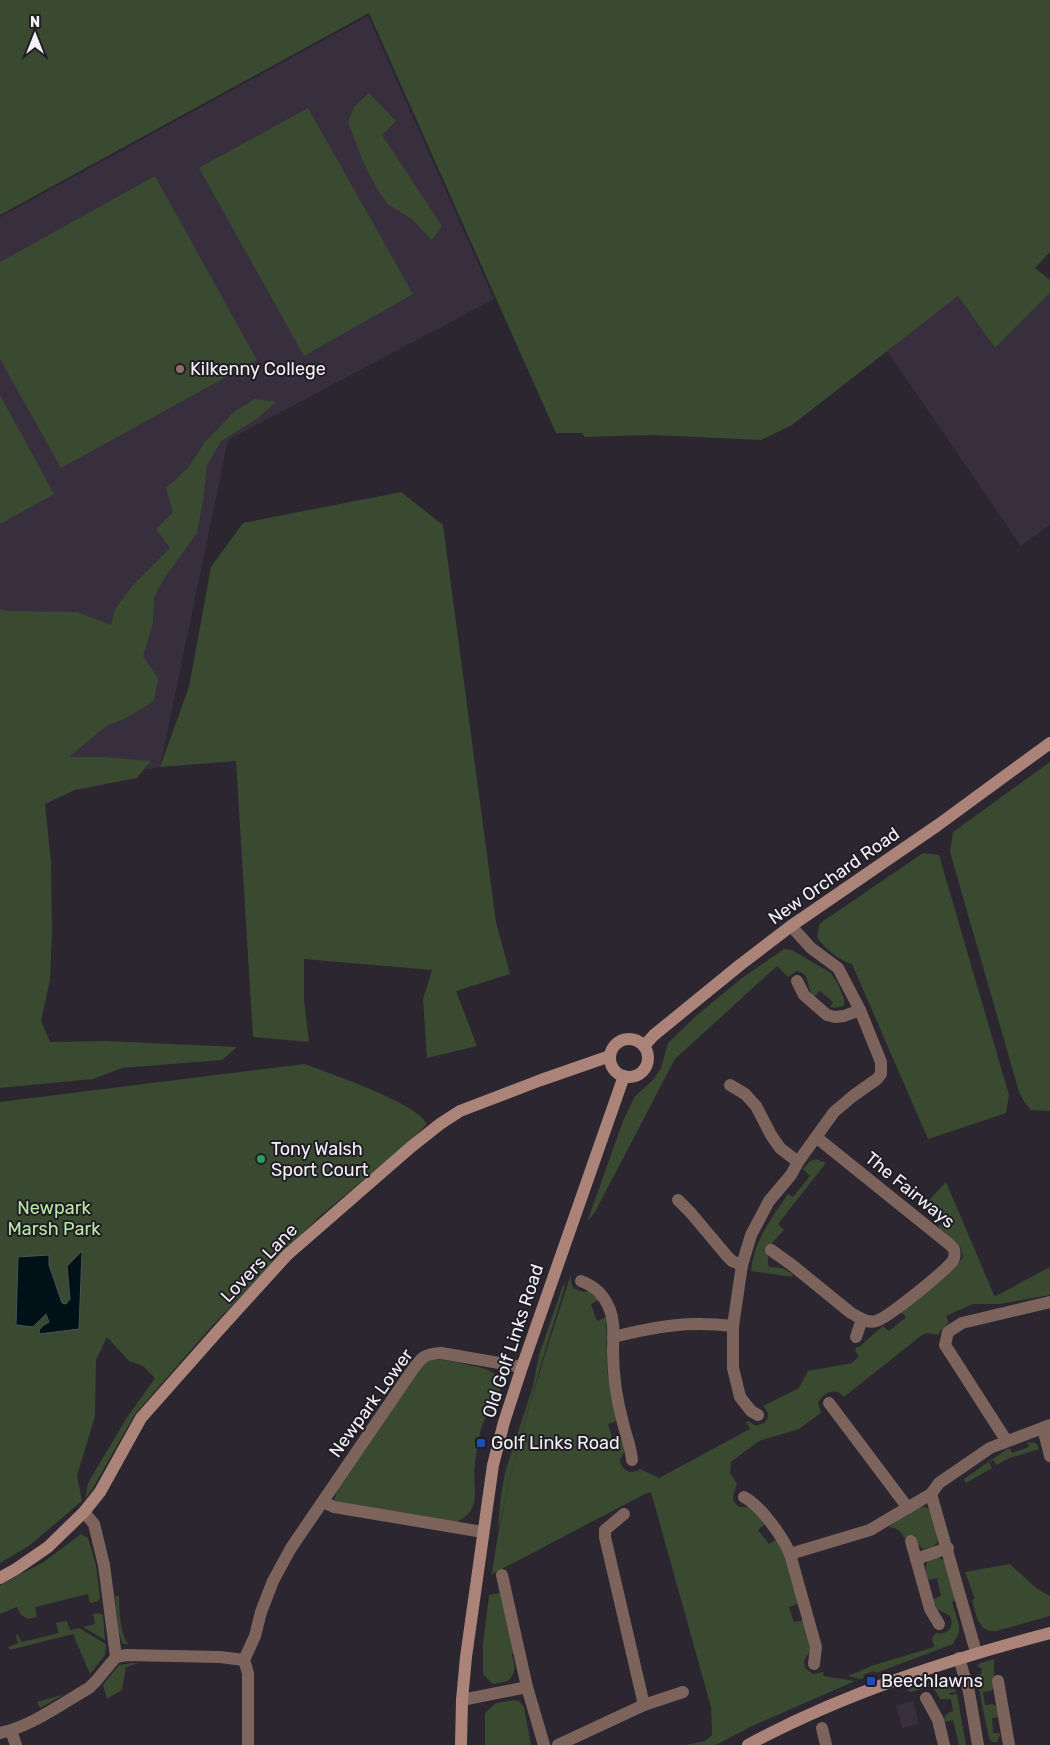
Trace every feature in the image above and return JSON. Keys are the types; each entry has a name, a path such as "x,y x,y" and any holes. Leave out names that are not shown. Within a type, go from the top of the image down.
{"street":[{"name":"New Orchard Road","path":"644,1046 654,1035 791,926 938,826 1050,744"},
{"path":"758,1416 740,1397 735,1378 733,1326 742,1265 751,1235 769,1201 791,1175 798,1162 834,1112 881,1074 881,1062 860,1010 838,968 811,948 791,926"},
{"path":"797,981 804,995 828,1015 835,1017 844,1016 860,1010"},
{"path":"624,1039 635,1039 644,1046 648,1057 645,1068 636,1076 624,1076 615,1071 610,1062 610,1056 614,1045 624,1039"},
{"name":"Lovers Lane","path":"0,1578 48,1547 84,1512 100,1492 141,1418 211,1339 287,1255 410,1147 460,1111 610,1056"},
{"name":"Old Golf Links Road","path":"461,1745 462,1700 493,1465 504,1422 522,1367 624,1076"},
{"path":"730,1085 745,1094 756,1106 780,1148 798,1162"},
{"name":"The Fairways","path":"816,1137 954,1249 956,1255 950,1264 890,1314 877,1321 869,1322 862,1319"},
{"path":"678,1200 726,1256 742,1265"},
{"path":"771,1250 862,1319 856,1337"},
{"path":"581,1281 590,1284 603,1296 611,1314 614,1371 623,1423 632,1450 632,1460"},
{"path":"1006,1440 945,1345 948,1332 962,1324 1050,1302"},
{"path":"613,1337 655,1327 686,1323 733,1326"},
{"name":"Newpark Lower","path":"244,1660 255,1636 261,1612 273,1581 291,1548 372,1427 422,1357 441,1353 522,1367"},
{"path":"829,1404 908,1508"},
{"path":"790,1554 870,1530 931,1494 947,1478 990,1448 1006,1440 1046,1426 1050,1456"},
{"path":"931,1494 948,1548 976,1652"},
{"path":"744,1496 756,1505 786,1545 790,1554 816,1647 814,1664"},
{"path":"323,1502 334,1508 483,1532"},
{"path":"84,1512 94,1524 104,1565 116,1657"},
{"path":"624,1514 605,1530 604,1537 644,1705"},
{"path":"911,1541 930,1609 939,1624"},
{"path":"916,1559 948,1548"},
{"path":"502,1576 527,1687 544,1745"},
{"path":"748,1745 824,1709 883,1685 976,1652 1050,1633"},
{"path":"16,1745 6,1732 26,1724 89,1688 116,1657 127,1655 220,1657 244,1660 248,1673 248,1745"},
{"path":"960,1658 969,1692 978,1745"},
{"path":"998,1681 1009,1745"},
{"path":"462,1700 527,1687"},
{"path":"558,1745 644,1705 683,1692"},
{"path":"926,1698 938,1720 944,1745"},
{"path":"822,1728 826,1745"}],"shaded area":[{"name":"Kilkenny College","path":"368,16 494,299 228,440 160,767 54,784 0,818 0,217"},
{"path":"1050,293 1050,525 1021,546 887,351 958,295 995,348"},
{"path":"82,1251 79,1329 39,1334 41,1328 49,1322 46,1314 33,1327 16,1325 18,1257 49,1255 49,1265 62,1303 66,1304 70,1299 67,1266"},
{"path":"913,1701 919,1724 902,1728 896,1705"}],"green space":[{"path":"0,0 1050,0 1050,252 1035,268 1050,280 1050,293 995,348 958,296 792,425 761,440 653,435 584,437 583,433 556,433 369,13 0,215"},
{"path":"369,93 396,121 382,135 442,226 432,240 413,220 388,204 377,189 364,164 348,122 354,107"},
{"path":"308,108 413,294 304,356 199,168"},
{"path":"155,176 257,360 61,468 0,359 0,262"},
{"path":"0,395 54,494 0,524"},
{"path":"255,399 276,402 258,418 221,441 207,465 197,533 163,580 154,598 153,623 143,656 158,678 154,701 128,717 105,727 69,757 105,757 151,761 137,778 75,790 45,804 51,862 52,931 50,980 41,1021 50,1042 106,1041 237,1047 222,1060 122,1068 93,1079 0,1088 0,609 9,611 77,612 111,625 115,609 133,585 170,548 156,529 173,512 166,488 188,468 205,442 235,411"},
{"path":"401,492 443,525 496,922 510,974 456,991 477,1046 427,1058 423,999 432,970 304,959 304,999 309,1042 253,1037 236,761 160,767 189,687 211,567 243,523"},
{"path":"1050,762 1050,1111 1029,1110 1030,1108 1019,1092 950,852 953,832"},
{"path":"923,853 939,855 1009,1095 1006,1113 928,1139 852,964 832,954 817,937 819,925 822,922"},
{"path":"784,949 792,950 831,973 844,999 844,1006 830,1007 833,1002 820,991 814,997 806,978 801,972 796,971 788,977 777,966 675,1059 595,1212 587,1222 623,1121 635,1096 653,1080 661,1068 668,1043 697,1015 742,978"},
{"name":"Newpark Marsh Park","path":"305,1064 390,1098 420,1116 427,1124 407,1144 320,1216 213,1325 135,1414 85,1499 88,1483 126,1419 155,1378 143,1366 129,1361 107,1337 96,1360 95,1416 77,1476 82,1501 29,1546 0,1563 0,1102"},
{"path":"816,1159 826,1163 778,1224 784,1230 772,1243 768,1257 769,1267 782,1268 793,1274 792,1277 751,1271 756,1250 770,1221 788,1194 793,1197 810,1176 803,1169 810,1161"},
{"path":"946,1182 994,1295 996,1296 1050,1267 1050,1295 999,1304 973,1304 946,1316 949,1323 938,1335 928,1333 922,1335 844,1397 837,1392 830,1392 823,1396 818,1403 821,1413 799,1429 759,1441 731,1462 730,1473 737,1484 733,1497 734,1502 740,1507 751,1507 765,1524 758,1530 769,1544 776,1540 783,1549 798,1604 789,1607 794,1622 803,1620 811,1649 804,1661 805,1668 813,1674 824,1672 823,1676 855,1681 750,1727 716,1745 685,1745 705,1741 712,1735 711,1707 651,1492 492,1574 505,1498 525,1422 571,1274 573,1288 584,1292 589,1291 599,1300 591,1304 596,1319 598,1321 606,1317 607,1370 617,1421 608,1424 613,1441 623,1438 625,1451 620,1459 622,1466 630,1472 640,1469 659,1478 750,1429 746,1422 748,1421 756,1426 764,1423 768,1414 763,1406 799,1388 808,1371 852,1363 859,1356 855,1351 856,1347 859,1347 883,1326 889,1331 906,1317 900,1311 934,1286 958,1264 963,1257 960,1246 938,1227 944,1220 929,1208 925,1211 921,1209"},
{"path":"563,1285 565,1286 520,1439 498,1532 505,1472 533,1386 539,1355"},
{"path":"431,1360 442,1360 480,1367 496,1375 499,1379 500,1390 498,1398 484,1421 479,1436 474,1472 475,1497 470,1511 455,1523 334,1501 336,1493 423,1364"},
{"path":"1027,1442 1036,1443 1039,1449 1007,1459 997,1465 993,1460 989,1463 992,1468 966,1483 964,1479 1007,1449 1010,1449 1012,1453 1029,1447"},
{"path":"922,1507 932,1512 936,1525 937,1540 937,1543 932,1547 923,1549 918,1544 915,1535 904,1538 898,1530 888,1527 914,1509"},
{"path":"81,1534 88,1538 96,1565 100,1598 97,1602 90,1603 88,1594 35,1607 37,1617 28,1619 21,1615 17,1607 0,1614 0,1585 42,1563"},
{"path":"931,1558 944,1560 956,1600 952,1602 959,1625 959,1632 953,1644 876,1673 874,1671 863,1675 864,1678 848,1676 874,1665 934,1647 932,1638 936,1633 944,1633 951,1627 950,1616 937,1609 933,1599 941,1596 937,1578 928,1580 926,1565"},
{"path":"1010,1564 1036,1588 1050,1596 1050,1616 990,1631 985,1629 979,1622 972,1600 975,1599 965,1572"},
{"path":"500,1593 514,1653 512,1654 514,1669 513,1675 508,1681 493,1684 483,1674 483,1645 489,1595"},
{"path":"115,1596 119,1596 122,1629 129,1645 122,1643"},
{"path":"93,1614 103,1615 105,1640 83,1627 95,1624"},
{"path":"67,1621 70,1630 79,1628 106,1644 105,1655 90,1674 73,1634 10,1650 8,1647 18,1643 17,1634 22,1642 59,1633 56,1623"},
{"path":"994,1659 994,1687 991,1691 983,1692 985,1705 993,1704 999,1709 1000,1717 992,1718 993,1733 999,1733 1000,1735 997,1742 992,1742 989,1738 976,1675 981,1674 982,1669 977,1666 980,1663"},
{"path":"139,1663 126,1667 122,1690 107,1699 103,1685 119,1665"},
{"path":"946,1678 945,1682 948,1684 953,1682 956,1692 949,1693 950,1695 957,1694 966,1745 959,1745 953,1720 944,1722 946,1715 953,1711 951,1699 940,1699 932,1686 911,1692 906,1690"},
{"path":"65,1694 40,1708 37,1702"},
{"path":"519,1701 524,1707 531,1745 485,1745 485,1713 496,1703"}],"place":[{"name":"Kilkenny College","path":"180,369"},
{"name":"Tony Walsh Sport Court","path":"261,1159"},
{"name":"Golf Links Road","path":"481,1443"},
{"name":"Beechlawns","path":"871,1681"}]}
